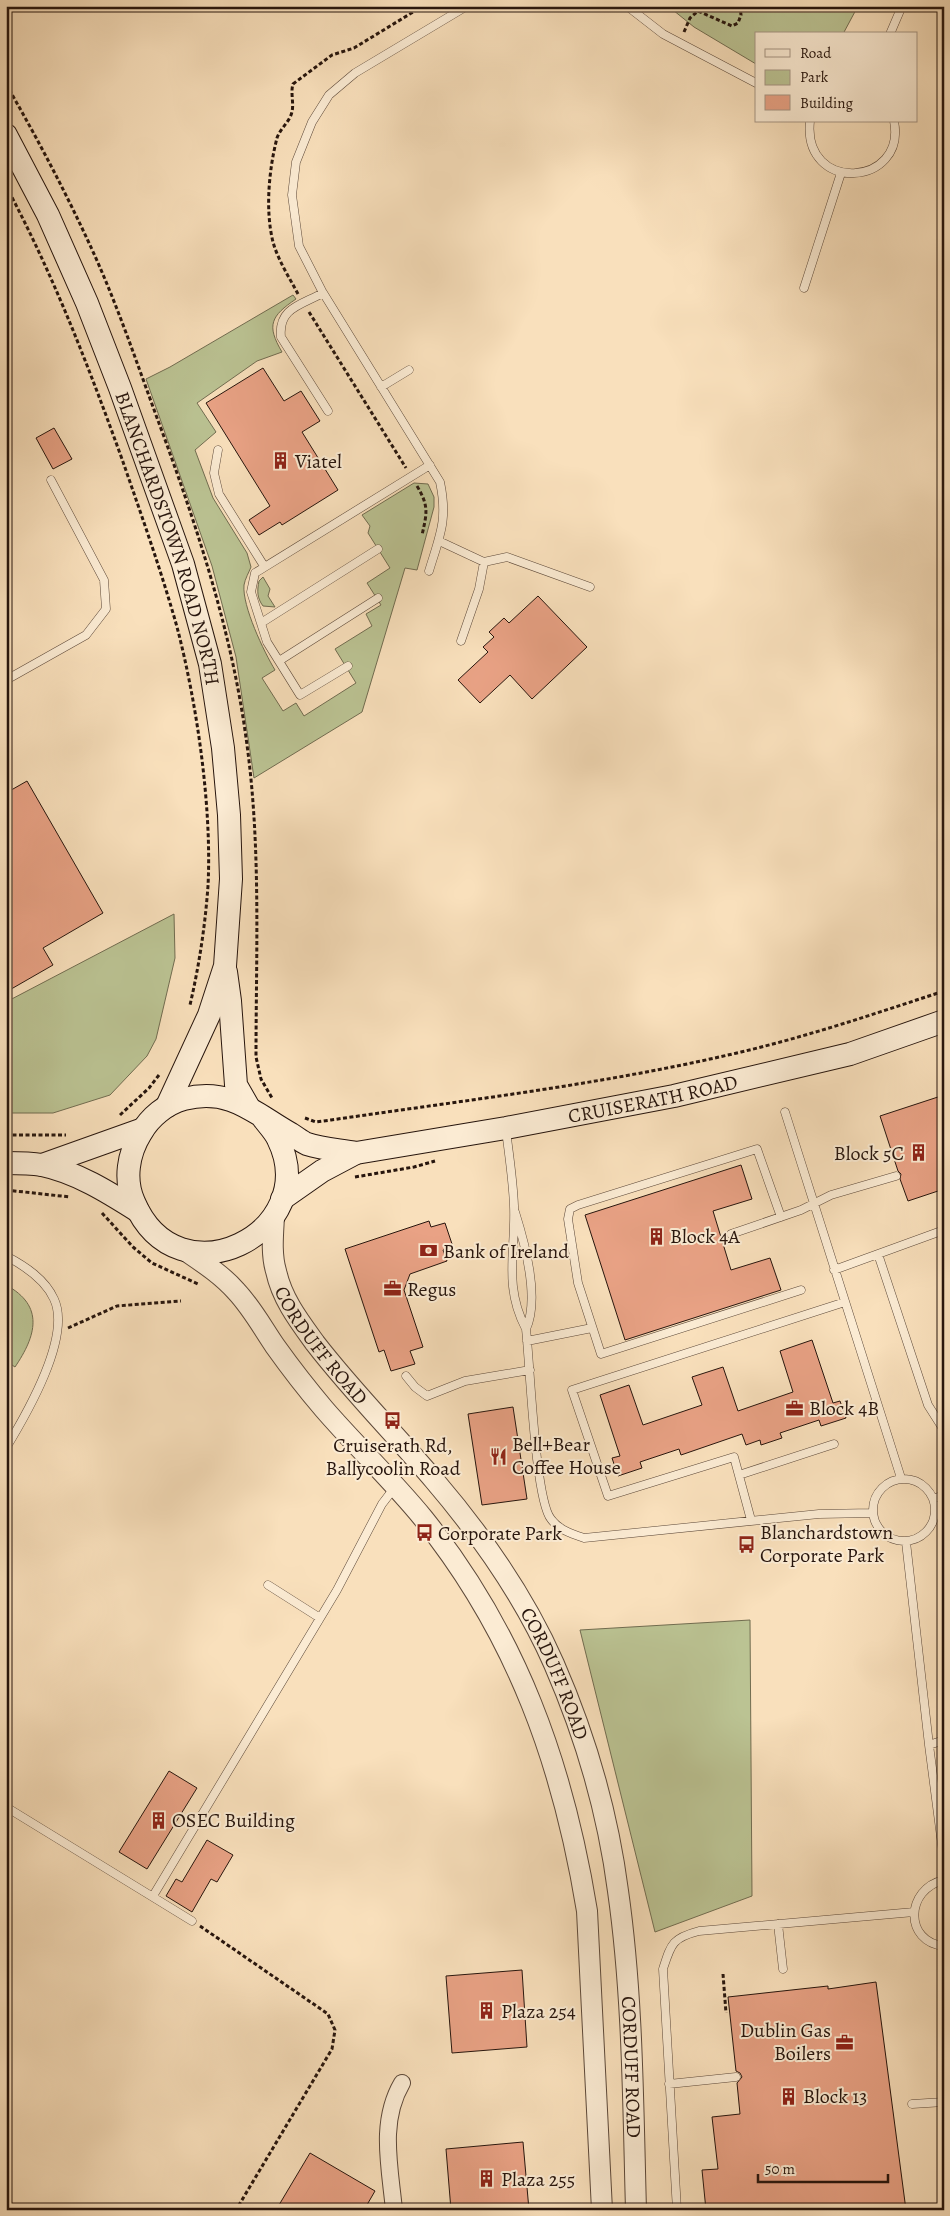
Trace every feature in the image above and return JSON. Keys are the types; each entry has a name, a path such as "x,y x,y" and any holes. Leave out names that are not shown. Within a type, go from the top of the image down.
{"main road":[{"name":"BLANCHARDSTOWN ROAD NORTH","path":"6,135 48,215 87,303 117,379 183,564 205,646 223,748 229,815 231,879 225,966 230,1001 236,1086 262,1109"},
{"name":"BLANCHARDSTOWN ROAD NORTH","path":"167,1106 209,1015 225,966"},
{"name":"CRUISERATH ROAD","path":"278,1208 322,1171 356,1153 506,1128 674,1096 850,1054 944,1021"},
{"path":"197,1096 216,1096 233,1099 262,1109 278,1139 285,1161 286,1180 278,1208 260,1233 238,1246 210,1253 183,1249 164,1240 147,1225 138,1211 129,1184 131,1155 143,1129 155,1115 167,1106 197,1096"},
{"name":"CRUISERATH ROAD","path":"262,1109 308,1144 356,1153"},
{"path":"42,1165 143,1129"},
{"path":"6,1163 42,1165 104,1190 138,1211"}],"street":[{"name":"CORDUFF ROAD","path":"278,1208 272,1244 275,1270 282,1293 296,1317 341,1376 436,1481 471,1525 528,1612 554,1664 569,1705 604,1812 618,1891 626,1970 636,2210"},
{"name":"CORDUFF ROAD","path":"183,1249 215,1271 236,1290 255,1313 275,1346 324,1409 424,1519 462,1570 485,1606 513,1658 553,1761 579,1863 587,1911 602,2210"},
{"path":"394,2210 387,2140 394,2097 402,2083"}],"lane":[{"path":"430,571 443,527 445,504 440,482 323,293 299,246 292,195 296,162 312,122 329,95 354,73 467,6"},
{"path":"627,6 663,34 755,82"},
{"path":"891,32 902,6"},
{"path":"810,122 809,135 812,148 819,159 829,168 841,173 864,173 882,162 889,154 894,143 896,130 894,122"},
{"path":"804,288 841,173"},
{"path":"323,293 288,312 281,319 282,338 328,411"},
{"path":"381,387 409,370"},
{"path":"218,450 214,473 219,494 264,566"},
{"path":"348,666 300,695 267,642 251,592 255,573 430,465"},
{"path":"6,680 86,635 106,609 104,580 51,480"},
{"path":"439,540 484,562 507,557 590,587"},
{"path":"261,623 378,549"},
{"path":"461,641 479,589 484,562"},
{"path":"279,661 378,598"},
{"path":"785,1112 901,1478"},
{"path":"506,1128 514,1207 510,1263 518,1315 526,1329 543,1501 550,1519 565,1531 584,1538 819,1514 872,1514"},
{"path":"781,1217 757,1149 570,1209 568,1219 578,1284 601,1354 801,1290"},
{"path":"731,1234 801,1210 831,1195 896,1176"},
{"path":"514,1207 525,1245 530,1285 531,1318 526,1329"},
{"path":"834,1270 944,1230"},
{"path":"878,1254 928,1405 942,1427 944,1426"},
{"path":"6,1256 28,1268 43,1282 55,1299 58,1320 52,1354 32,1404 6,1448"},
{"path":"752,1520 734,1456 608,1496 572,1390 845,1302"},
{"path":"527,1341 592,1328"},
{"path":"406,1376 415,1387 427,1396 465,1381 530,1370"},
{"path":"739,1475 834,1444"},
{"path":"901,1478 911,1479 920,1483 928,1490 933,1499 935,1509 930,1527 924,1534 906,1542 887,1538 874,1523 872,1514 873,1504 882,1486 901,1478"},
{"path":"153,1896 320,1618 382,1504 396,1486"},
{"path":"933,1499 944,1495"},
{"path":"906,1542 944,1860"},
{"path":"268,1585 320,1618"},
{"path":"929,1745 944,1740"},
{"path":"6,1807 192,1921"},
{"path":"944,1880 935,1882 924,1889 917,1900 914,1912 916,1926 924,1938 937,1946 944,1946"},
{"path":"677,2210 663,1969 668,1952 680,1936 699,1931 914,1912"},
{"path":"778,1924 783,1969"},
{"path":"669,2084 736,2078"},
{"path":"912,2104 944,2102"}],"path":[{"path":"422,535 427,512 425,500 280,262 273,242 270,219 273,160 278,136 291,115 291,90 293,84 332,55 354,48 423,6"},
{"path":"679,43 690,18 698,11 732,26 738,23 741,15 740,6"},
{"path":"6,84 57,176 90,244 118,313 189,506 210,569 224,620 237,678 253,805 256,861 256,1057 261,1079 267,1093 262,1109"},
{"path":"6,186 37,244 86,361 154,552 177,627 199,742 208,824 208,885 204,930 189,1009"},
{"path":"297,1115 316,1122 528,1091 643,1071 741,1052 808,1034 944,991"},
{"path":"118,1117 149,1088 160,1073"},
{"path":"6,1135 72,1135"},
{"path":"6,1190 69,1196 77,1199"},
{"path":"99,1211 133,1247 152,1263 205,1287"},
{"path":"56,1334 117,1306 181,1301"},
{"path":"192,1921 328,2014 335,2030 332,2050 236,2210"},
{"path":"723,1974 726,2013"}],"green space":[{"path":"668,6 858,6 844,32 755,32 755,63 694,27"},
{"path":"293,295 296,299 276,316 274,322 274,335 282,352 257,361 197,403 216,432 195,450 213,498 247,553 251,567 244,585 246,605 260,641 275,670 262,678 283,711 296,703 304,716 356,683 335,649 372,626 366,614 381,605 367,583 390,568 368,533 370,526 362,515 414,483 428,484 434,497 434,507 417,570 405,568 362,712 254,778 236,657 212,566 146,379"},
{"path":"263,577 270,589 268,596 275,607 263,606 260,600 258,585"},
{"path":"174,914 175,958 156,1039 147,1056 110,1095 53,1113 6,1113 6,1002"},
{"path":"6,1285 27,1302 32,1312 32,1333 15,1367 6,1361"},
{"path":"750,1620 752,1896 655,1932 580,1630"}],"building":[{"name":"Viatel","path":"263,368 284,401 301,391 320,421 302,432 338,490 282,525 280,522 259,535 249,520 270,506 206,403"},
{"path":"54,428 72,459 53,469 36,438"},
{"path":"538,596 587,647 532,699 510,675 480,703 458,680 488,652 483,647 494,637 489,632 504,618 509,623"},
{"path":"27,781 103,913 43,948 53,965 6,992 6,793"},
{"name":"Block 5C","path":"944,1095 944,1189 908,1201 900,1179 901,1174 898,1171 880,1116"},
{"name":"Block 4A","path":"741,1165 752,1199 713,1211 731,1270 770,1258 781,1290 625,1340 585,1215"},
{"path":"429,1221 431,1227 445,1223 453,1247 443,1250 447,1261 410,1274 404,1290 423,1347 410,1351 415,1364 391,1371 384,1350 379,1352 345,1249"},
{"name":"Block 4B","path":"812,1340 833,1403 840,1401 846,1418 821,1426 819,1420 780,1433 782,1438 761,1445 760,1440 746,1445 742,1434 681,1455 679,1449 640,1462 642,1468 618,1476 612,1458 620,1456 600,1395 629,1385 643,1425 702,1405 692,1377 723,1367 738,1411 793,1392 780,1351"},
{"name":"Bell+Bear Coffee House","path":"513,1407 527,1499 482,1505 468,1414"},
{"name":"OSEC Building","path":"169,1771 197,1788 147,1869 119,1852"},
{"path":"207,1840 233,1855 217,1882 211,1879 192,1912 166,1896 176,1879 182,1882"},
{"name":"Plaza 254","path":"522,1970 527,2047 452,2053 446,1976"},
{"name":"Block 13","path":"876,1982 906,2210 706,2210 702,2170 718,2169 712,2117 740,2114 737,2083 742,2077 736,2071 728,1997 828,1986 828,1989"},
{"name":"Plaza 255","path":"523,2142 529,2210 451,2210 446,2149"},
{"path":"310,2153 375,2191 364,2210 276,2210"}],"place":[{"name":"Viatel","path":"281,461"},
{"name":"Block 5C","path":"918,1153"},
{"name":"Block 4A","path":"656,1236"},
{"name":"Bank of Ireland","path":"429,1251"},
{"name":"Regus","path":"393,1289"},
{"name":"Block 4B","path":"795,1408"},
{"name":"Cruiserath Rd, Ballycoolin Road","path":"393,1421"},
{"name":"Bell+Bear Coffee House","path":"498,1456"},
{"name":"Corporate Park","path":"424,1533"},
{"name":"Blanchardstown Corporate Park","path":"746,1544"},
{"name":"OSEC Building","path":"158,1820"},
{"name":"Plaza 254","path":"487,2011"},
{"name":"Dublin Gas Boilers","path":"845,2042"},
{"name":"Block 13","path":"789,2096"},
{"name":"Plaza 255","path":"487,2179"}]}
